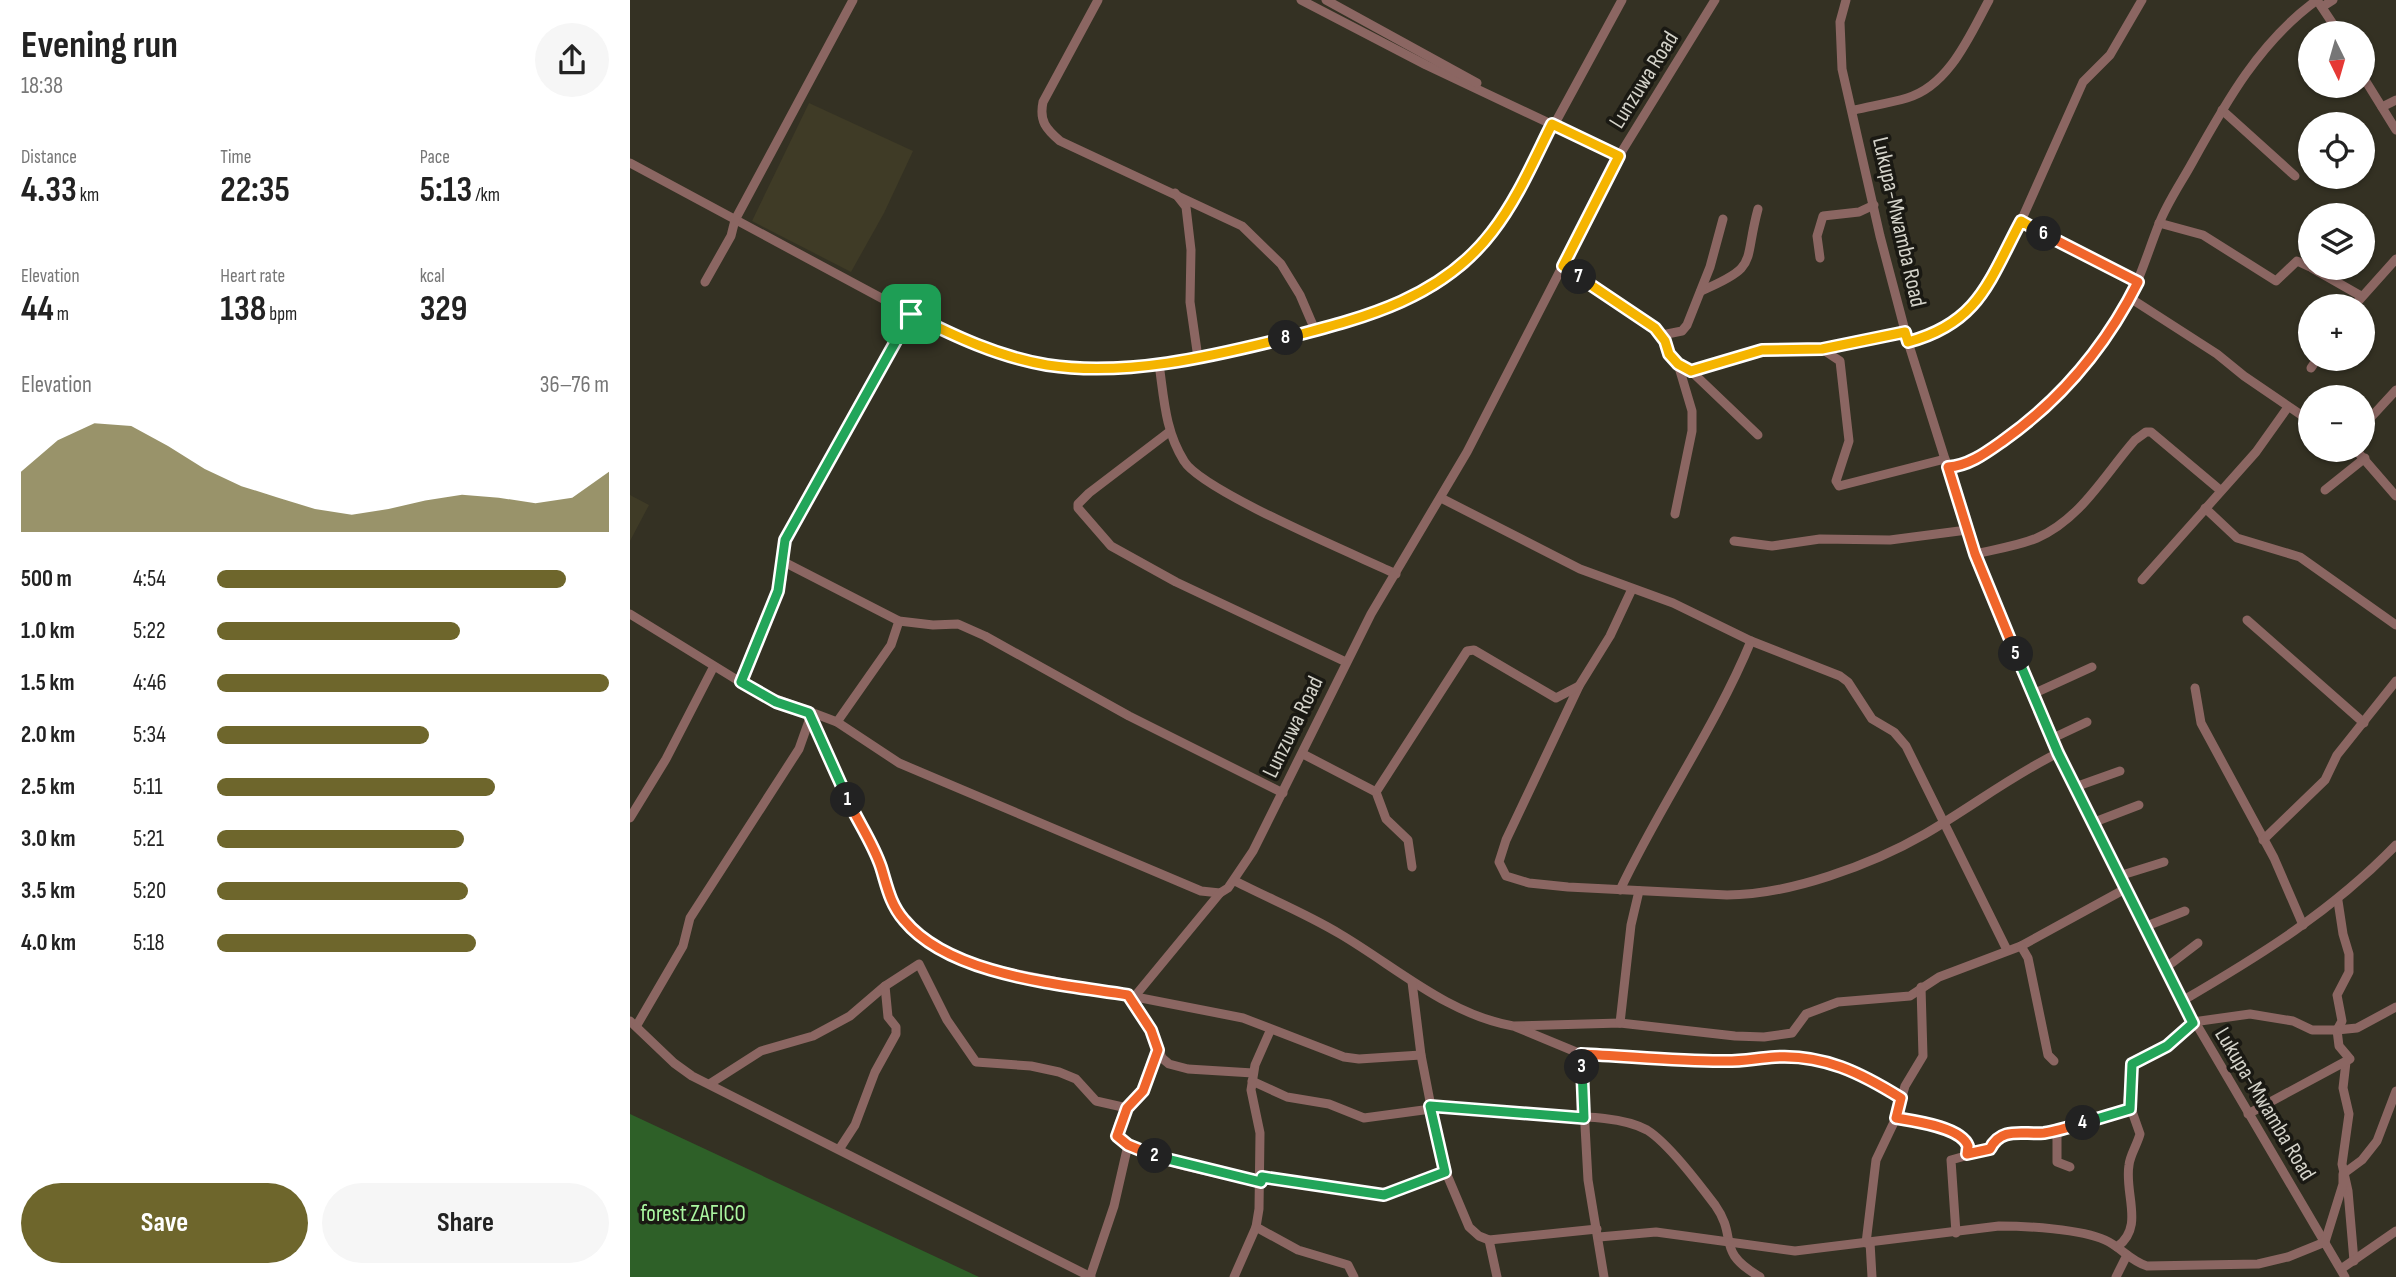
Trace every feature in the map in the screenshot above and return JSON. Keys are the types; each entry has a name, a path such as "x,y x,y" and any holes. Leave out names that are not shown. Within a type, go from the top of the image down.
{"street":[{"path":"705,282 728,242 735,220 853,0"},
{"path":"1098,0 1043,102 1042,121 1046,130 1060,141 1236,222 1268,248 1300,295 1315,330"},
{"path":"1301,0 1378,41 1619,156"},
{"path":"1325,0 1552,124"},
{"path":"630,163 911,314 968,341 1047,365 1078,367 1159,364 1198,358 1315,330 1413,298 1434,287 1465,264 1510,206 1552,124 1580,81 1622,0"},
{"name":"Lunzuwa Road","path":"1132,995 1220,893 1235,881 1303,754 1346,662 1441,498 1619,156 1716,0"},
{"name":"Lukupa-Mwamba Road","path":"1846,0 1840,22 1839,44 1874,205 1906,337 1975,554 2051,739 2164,969 2193,1023 2343,1273"},
{"path":"1854,110 1909,98 1936,85 1989,0"},
{"path":"1691,371 1762,350 1822,349 1943,330 1971,309 2021,221 2083,82 2110,55 2142,0"},
{"path":"1822,349 1841,363 1840,379 1849,428 1849,441 1836,481 1838,485 1946,463 1972,462 1994,447 2067,388 2130,298 2159,223 2222,110 2273,37 2289,20 2319,2 2333,0"},
{"path":"2319,2 2331,21"},
{"path":"2375,96 2396,130"},
{"path":"2382,107 2396,100"},
{"path":"2222,110 2295,176"},
{"path":"1174,192 1186,207 1191,250 1190,302 1198,358"},
{"path":"1820,258 1817,236 1823,216 1859,212 1874,205"},
{"path":"1701,291 1742,270 1750,258 1751,234 1758,209"},
{"path":"1662,335 1682,331 1687,325 1701,291 1723,219"},
{"path":"2021,221 2138,282"},
{"path":"2159,223 2203,235 2276,281 2298,261"},
{"path":"2363,294 2396,259"},
{"path":"1563,266 1662,335 1669,354 1678,364 1691,371 1758,435"},
{"path":"2333,280 2358,294"},
{"path":"2130,298 2217,354 2298,413"},
{"path":"741,682 778,591 785,540 911,314"},
{"path":"1159,364 1169,432 1184,461 1204,479 1396,574"},
{"path":"1675,514 1692,431 1692,411 1678,364"},
{"path":"2375,413 2396,390"},
{"path":"2142,580 2256,452 2288,407"},
{"path":"1169,432 1089,493 1078,504 1078,508 1111,546 1176,582 1346,662"},
{"path":"1975,554 2019,544 2051,531 2094,493 2119,458 2146,432 2151,432 2221,490"},
{"path":"2325,490 2360,462"},
{"path":"2368,462 2396,496"},
{"path":"1441,498 1580,569 1673,603 1751,640 1826,669 1848,682 1872,719 1902,740 2007,950"},
{"path":"2205,508 2237,537 2300,556 2396,625"},
{"path":"1734,541 1772,545 1820,539 1890,540 1967,530"},
{"path":"784,562 899,621 933,625 958,624 1129,716 1283,793"},
{"path":"1632,589 1610,636 1579,686 1499,862 1506,876 1518,881 1620,890 1746,895 1790,887 1887,852 1926,833 2058,753"},
{"path":"630,614 713,668 810,717 837,722 899,763 1201,891 1220,893"},
{"path":"2247,620 2364,723"},
{"path":"837,722 891,645 899,621"},
{"path":"1620,890 1639,850 1734,683 1751,640"},
{"path":"1376,792 1467,651 1474,650 1556,698 1579,686"},
{"path":"2033,694 2092,667"},
{"path":"630,818 678,738 713,668"},
{"path":"2263,840 2319,786 2337,755 2396,681"},
{"path":"2195,688 2201,723 2263,840 2303,925"},
{"path":"810,717 880,866 888,896 904,921 951,955 987,968 1242,1018 1344,1058 1420,1055"},
{"path":"810,717 799,749 695,909 683,946 633,1023 683,1071 1091,1277 1114,1206 1128,1145"},
{"path":"2051,739 2087,722"},
{"path":"1303,754 1376,792 1386,819 1408,840 1412,867"},
{"path":"2075,787 2120,771"},
{"path":"2092,823 2138,805"},
{"path":"2182,1001 2338,901 2396,845"},
{"path":"2119,876 2165,862"},
{"path":"1235,881 1326,925 1412,982 1483,1019 1513,1026 1581,1054 1720,1061 1774,1057 1814,1058 1852,1069 1901,1098"},
{"path":"1513,1026 1620,1023 1735,1036 1779,1037 1797,1030 1806,1014 1838,1002 1910,996 1921,987 2021,946 2125,889"},
{"path":"1620,1023 1631,925 1639,891"},
{"path":"2248,1114 2350,1059 2339,1046 2337,1030 2342,1021 2337,995 2349,972 2349,954 2338,901"},
{"path":"2144,927 2185,911"},
{"path":"2164,969 2198,943"},
{"path":"2021,946 2028,958 2048,1055 2054,1060"},
{"path":"711,1083 761,1051 813,1036 850,1016 885,986 919,964 947,1020 976,1062 1031,1066 1059,1072 1076,1079 1096,1101 1127,1108"},
{"path":"1412,982 1420,1055 1445,1172 1459,1196 1469,1227 1489,1240 1656,1232 1783,1251 1999,1226 2028,1226 2096,1237 2117,1247 2134,1262 2147,1266 2258,1264 2288,1257 2325,1242 2343,1184 2349,1114 2343,1088 2346,1062"},
{"path":"840,1148 855,1125 875,1072 896,1034 896,1027 888,1017 885,986"},
{"path":"1872,1277 1868,1243 1876,1160 1896,1118 1901,1098 1923,1056 1921,987"},
{"path":"1132,995 1151,1030 1162,1058 1176,1067 1252,1077 1287,1097 1329,1104 1364,1118 1431,1107 1584,1118 1630,1124 1652,1133 1714,1205 1728,1230 1726,1242 1738,1262 1760,1277"},
{"path":"2117,1247 2128,1239 2130,1232 2133,1205 2129,1162 2140,1134 2130,1109 2132,1064 2167,1046 2193,1023 2250,1014 2293,1021 2312,1030 2337,1030 2357,1028 2396,1007"},
{"path":"1234,1277 1256,1227 1261,1180 1260,1133 1251,1104 1252,1077 1270,1031"},
{"path":"1158,1050 1143,1091 1127,1108 1117,1132 1121,1141 1128,1145 1187,1166 1261,1180 1384,1195 1445,1172"},
{"path":"1581,1054 1588,1180 1604,1277"},
{"path":"2343,1174 2351,1171 2377,1141 2396,1091"},
{"path":"1956,1233 1951,1160 1990,1149 1994,1140 2010,1133 2057,1130 2130,1109"},
{"path":"1896,1118 1931,1125 1960,1136 1968,1146 1967,1154"},
{"path":"2057,1130 2057,1162 2070,1167"},
{"path":"2343,1174 2348,1191 2354,1261"},
{"path":"1256,1227 1298,1250 1348,1265 1353,1277"},
{"path":"2343,1273 2354,1261 2396,1231"},
{"path":"1489,1240 1497,1277"},
{"path":"2116,1277 2127,1255"},
{"path":"2147,1266 2150,1277"}],"shaded area":[{"path":"809,103 913,151 884,213 851,272 752,221"},
{"path":"630,495 649,505 630,541"}],"green space":[{"name":"forest ZAFICO","path":"630,1114 979,1277 630,1277"}],"route":[{"path":"1552,124 1619,156 1563,266 1655,328 1662,335 1669,354 1678,364 1691,371 1702,370 1762,350 1822,349 1905,332 1908,342 1943,330 1960,320 1971,309 1988,284 2021,221 2138,282 2121,314 2067,388 2029,422 1972,462 1959,467 1948,467 1975,554 2051,739 2193,1023 2167,1046 2132,1064 2128,1100 2130,1109 2043,1133 2010,1133 1994,1140 1990,1149 1984,1152 1967,1154 1965,1139 1941,1128 1896,1118 1901,1098 1880,1084 1838,1064 1802,1057 1720,1061 1581,1054 1584,1118 1430,1106 1445,1172 1391,1195 1371,1195 1262,1177 1261,1182 1187,1166 1128,1145 1117,1136 1119,1123 1130,1104 1143,1091 1158,1050 1151,1030 1128,995 987,968 951,955 923,937 904,921 888,896 880,866 829,762 809,713 776,702 741,682 782,579 785,540 804,511 845,431 911,314 968,341 1007,355 1047,365 1078,367 1159,364 1198,358 1315,330 1413,298 1434,287 1465,264 1493,232 1510,206 1552,124"}]}
